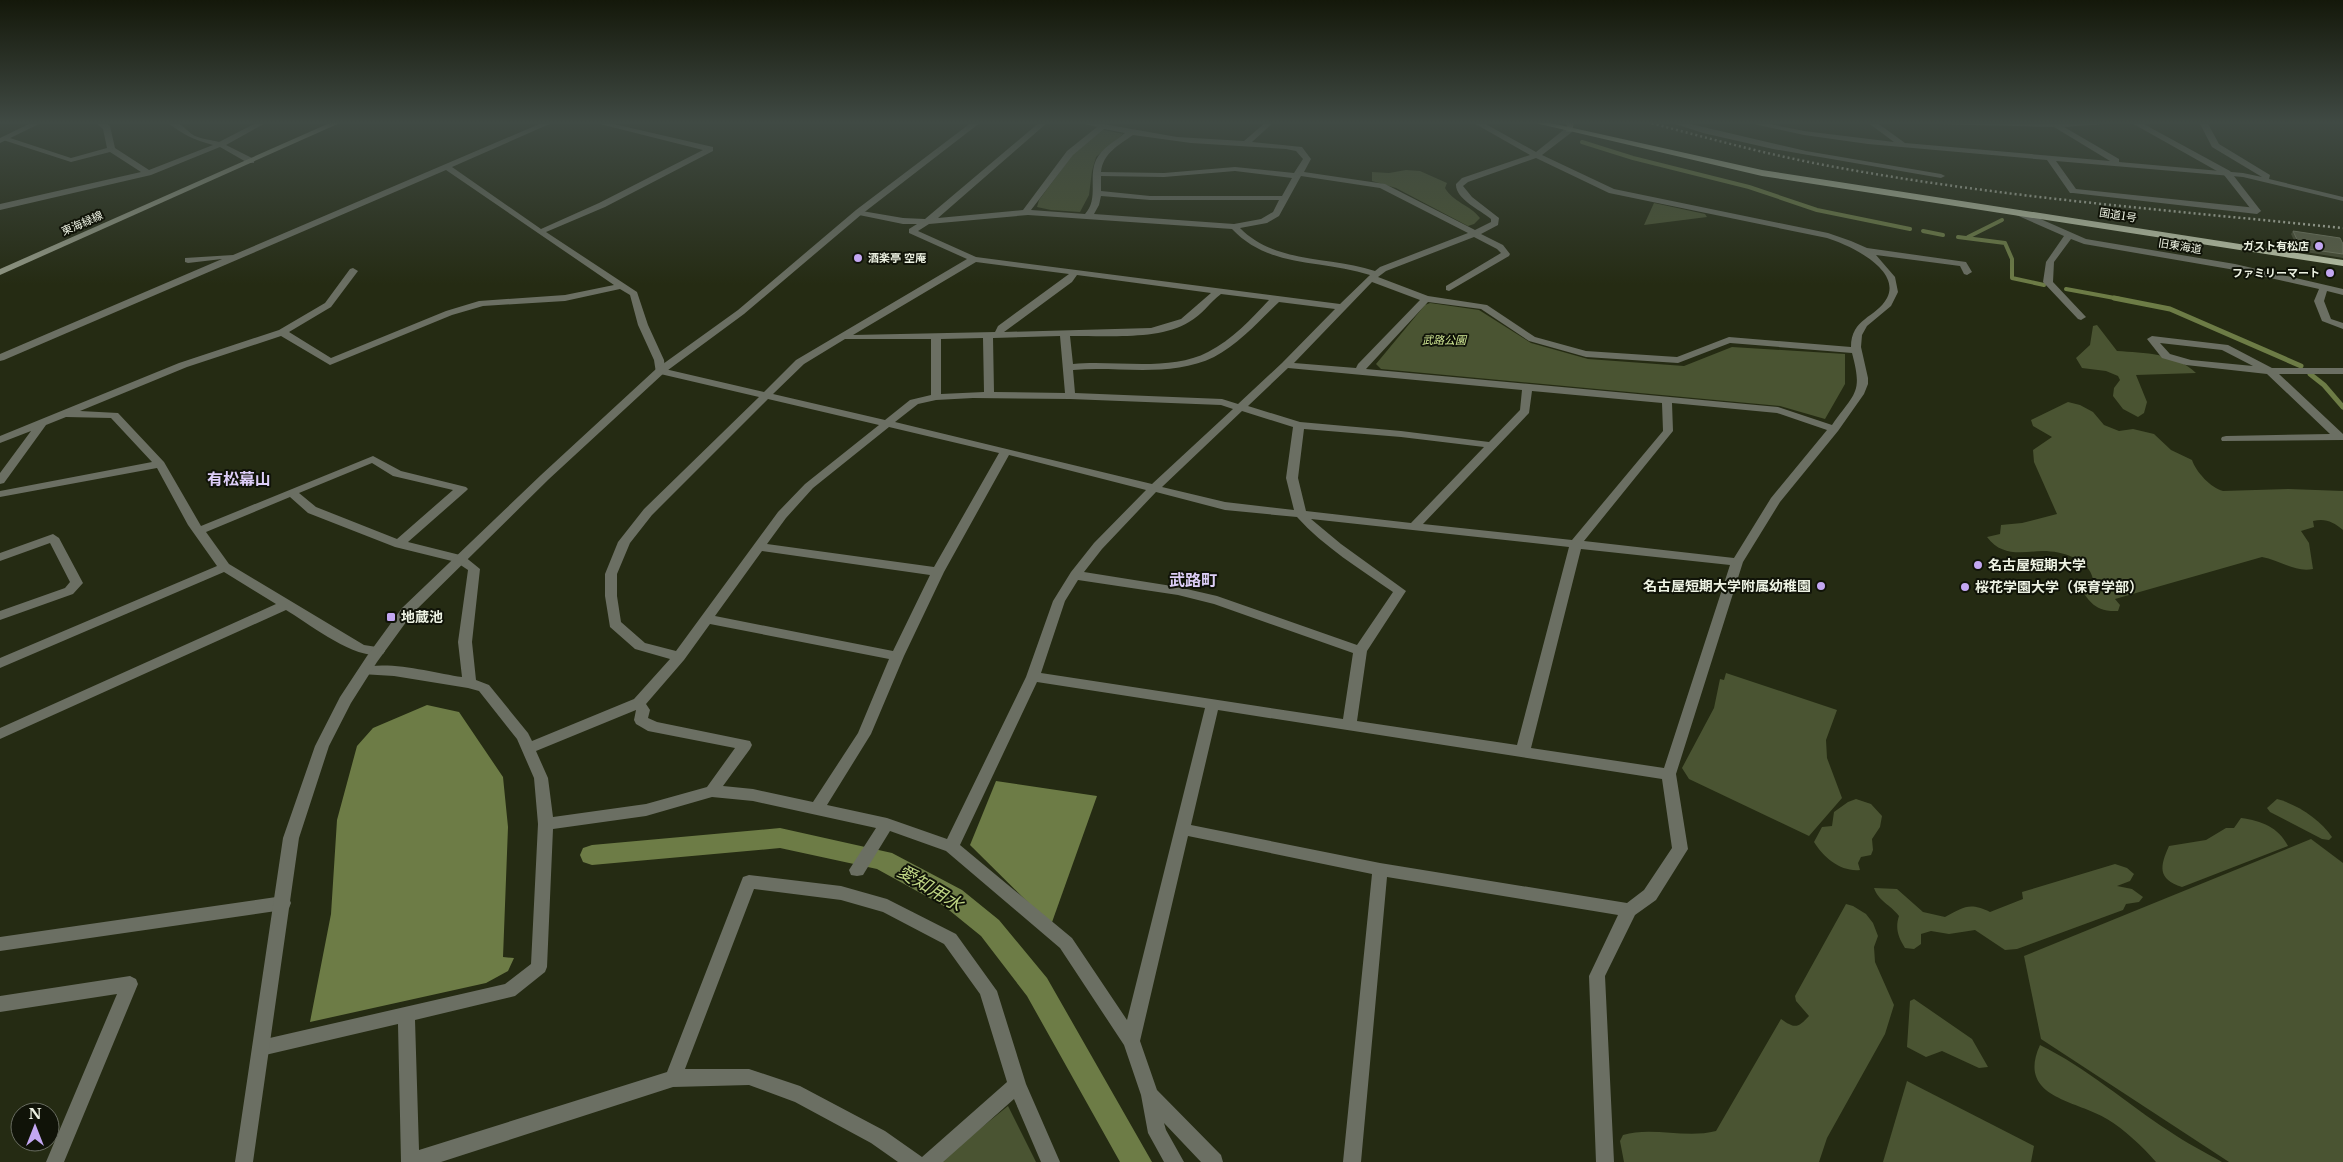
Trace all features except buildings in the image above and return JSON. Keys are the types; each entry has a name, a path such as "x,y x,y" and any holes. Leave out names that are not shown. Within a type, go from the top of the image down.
{"highway":[{"name":"国道1号","path":"1789,176 2343,263"}],"main road":[{"name":"東海緑線","path":"0,272 215,176"}],"street":[{"path":"0,207 134,176"},
{"path":"0,358 426,176"},
{"path":"461,176 540,232 634,294 643,325 659,360 660,371"},
{"path":"540,232 602,205 657,176"},
{"path":"244,1162 283,904 291,838 322,746 346,701 378,650 407,611 660,371 741,312 860,212 907,176"},
{"path":"981,176 933,218 912,231 974,258 1074,274 1342,307"},
{"path":"1028,212 1027,209 1052,176"},
{"path":"1086,217 1090,214 1098,193 1097,176"},
{"path":"860,212 903,221 925,222 1028,212 1234,227 1264,221 1276,214 1297,176"},
{"path":"1314,176 1382,186 1500,247 1506,254 1449,288"},
{"path":"952,847 1033,677 1059,601 1075,575 1098,546 1154,488 1286,364 1382,269 1474,234 1495,222 1495,218 1487,210 1466,198 1460,191 1459,186 1465,180 1476,176"},
{"path":"1581,176 1612,191 1828,236 1864,250 1963,264 1967,272"},
{"path":"2063,176 2073,191 2257,211 2230,176"},
{"path":"2246,176 2343,199"},
{"path":"2262,179 2267,176"},
{"path":"1098,193 1150,198 1285,198"},
{"name":"旧東海道","path":"2017,212 2084,241 2235,266 2343,292"},
{"path":"1234,227 1242,238 1265,251 1374,276 1426,299 1484,308 1532,339 1586,354 1678,360 1729,340 1856,350"},
{"path":"2069,235 2050,262 2048,282 2081,317"},
{"path":"1606,1162 1597,976 1629,910 1650,895 1680,849 1669,774 1737,562 1775,500 1834,429 1863,385 1863,369 1856,350 1856,336 1865,321 1890,301 1893,293 1893,284 1885,270 1875,258 1864,250"},
{"path":"188,260 242,255"},
{"path":"679,657 640,646 616,624 611,596 611,574 624,542 648,512 800,362 974,258"},
{"path":"0,440 41,425 183,365 282,332 328,305 353,271"},
{"path":"999,334 1001,328 1069,280 1074,274"},
{"path":"282,332 330,362 448,313 482,303 565,298 621,286"},
{"path":"2324,288 2319,301 2327,321 2343,326"},
{"path":"842,336 854,338 1133,332 1169,327 1189,318 1211,296 1218,292"},
{"path":"1068,368 1091,364 1159,366 1182,364 1196,360 1211,355 1227,344 1276,299"},
{"path":"1361,371 1362,366 1426,299"},
{"path":"1065,332 1070,396"},
{"path":"988,334 989,395"},
{"path":"936,336 936,397"},
{"path":"2339,439 2270,371 2224,347 2209,343 2152,339 2166,356 2190,363 2270,371 2343,371"},
{"path":"1286,364 1778,410 1834,429"},
{"path":"660,371 1006,452 1225,506 1737,562"},
{"path":"1413,527 1524,410 1528,386"},
{"path":"529,748 639,703 679,657 708,619 782,515 809,486 914,402 936,397 989,395 1222,402 1299,425 1401,434 1490,445"},
{"path":"1523,752 1576,543 1668,431 1667,399"},
{"path":"67,414 114,415 160,464 198,531 225,567 361,649 378,650"},
{"path":"0,481 41,425"},
{"path":"1299,425 1292,478 1302,515 1315,530 1336,547 1400,591 1360,652 1349,725"},
{"path":"2226,439 2339,439"},
{"path":"816,810 864,734 897,656 938,572 1006,452"},
{"path":"198,531 373,459 397,474 462,490 399,544"},
{"path":"0,494 160,464"},
{"path":"292,493 312,510 399,544 460,559 474,569 465,642 466,656 470,667 469,683"},
{"path":"0,557 53,538 77,583 69,591 0,616"},
{"path":"760,547 938,572"},
{"path":"0,663 225,567"},
{"path":"1075,575 1178,591 1217,600 1360,652"},
{"path":"0,734 286,604"},
{"path":"708,619 897,656"},
{"path":"261,1048 509,991 539,967 546,824 541,778 523,737 484,688 469,683 394,672 366,671"},
{"path":"1033,677 1669,774"},
{"path":"639,703 643,710 641,720 653,727 745,745 712,792"},
{"path":"1131,1041 1213,704"},
{"path":"546,824 646,810 712,792 753,795 887,824 952,847 1066,944 1131,1041 1150,1095 1157,1132 1175,1162"},
{"path":"857,870 887,824"},
{"path":"1182,829 1380,869 1629,910"},
{"path":"1352,1162 1380,869"},
{"path":"672,1078 749,882 841,893 887,906 950,940 988,991 1017,1085 1051,1162"},
{"path":"0,944 283,904"},
{"path":"0,1004 130,984 55,1162"},
{"path":"406,1016 411,1162 672,1078 749,1077 791,1092 878,1137 914,1162"},
{"path":"929,1162 1017,1085"},
{"path":"1150,1095 1214,1162"}],"green space":[{"path":"1057,176 1091,176 1089,195 1080,212 1037,207 1039,200"},
{"path":"1372,176 1432,176 1447,183 1445,188 1448,193 1480,218 1474,224 1468,226 1396,188 1372,181"},
{"path":"1654,203 1705,214 1707,217 1644,225"},
{"name":"武路公園","path":"1430,303 1479,310 1531,343 1588,359 1684,366 1732,347 1845,354 1845,384 1825,419 1780,406 1381,369 1376,364 1425,305"},
{"path":"2097,325 2117,351 2159,355 2179,361 2196,373 2136,375 2147,402 2144,413 2138,417 2123,409 2113,396 2114,388 2120,380 2118,376 2106,371 2082,368 2076,358 2090,345 2093,326"},
{"path":"2068,402 2080,405 2093,412 2104,425 2119,431 2133,429 2154,434 2171,450 2192,460 2204,479 2223,491 2289,489 2343,491 2343,530 2333,523 2322,520 2313,521 2314,527 2301,531 2309,543 2313,569 2294,568 2262,557 2115,599 2120,605 2118,611 2109,611 2096,607 2074,581 2087,582 2093,579 2086,566 2080,561 2050,551 2012,552 1999,548 1987,537 2000,534 2001,525 2022,523 2057,514 2034,462 2033,450 2052,437 2033,426 2031,420"},
{"path":"1726,673 1837,710 1826,740 1827,758 1842,798 1809,836 1689,779 1682,768 1714,708 1720,679 1724,680"},
{"path":"1856,799 1871,804 1882,816 1880,827 1872,839 1873,850 1871,855 1861,857 1858,863 1860,870 1846,869 1834,863 1814,842 1822,827 1832,826 1834,812"},
{"path":"2277,799 2285,801 2308,814 2322,825 2332,837 2329,840 2322,839 2270,812 2267,808"},
{"path":"2241,818 2269,826 2284,839 2288,846 2182,887 2168,880 2163,871 2163,866 2169,846 2206,840 2226,828 2234,828"},
{"path":"2311,839 2343,863 2343,1162 2229,1162 2041,1039 2024,956"},
{"path":"2115,864 2127,868 2134,874 2130,881 2117,886 2132,889 2143,897 2139,902 2126,904 2123,910 2017,949 2005,950 1975,930 1949,934 1931,931 1921,934 1921,944 1914,949 1905,948 1898,932 1899,916 1879,897 1874,888 1897,889 1923,912 1945,917 1967,907 1977,907 1990,912 2023,899 2022,892"},
{"path":"1846,904 1866,914 1873,923 1878,936 1874,947 1875,962 1894,1005 1885,1034 1827,1138 1819,1162 1624,1162 1620,1141 1623,1135 1645,1132 1692,1134 1716,1131 1781,1019 1796,1026 1809,1016 1796,1001 1795,996"},
{"path":"1914,999 1972,1039 1988,1067 1979,1068 1942,1051 1926,1057 1907,1047 1910,1001"},
{"path":"2040,1045 2074,1064 2175,1135 2222,1162 2156,1162 2114,1123 2053,1095 2042,1087 2036,1076 2035,1063"},
{"path":"1907,1081 2034,1146 2031,1162 1883,1162"},
{"path":"1008,1106 1036,1162 939,1162"}],"shaded area":[{"path":"427,705 459,712 503,777 508,827 503,957 514,958 508,971 486,983 310,1022 331,914 337,820 357,746 373,728"},
{"path":"996,781 1097,796 1051,925 970,845"}],"waterway":[{"path":"1706,176 1749,187 1817,210 1910,229"},
{"path":"1968,237 2002,220"},
{"path":"1923,231 1943,235"},
{"path":"1958,237 2005,243 2012,259 2012,278 2044,285"},
{"path":"2066,289 2120,299"},
{"path":"2114,298 2170,309 2301,366"},
{"path":"2310,374 2324,385 2343,407"},
{"name":"愛知用水","path":"592,855 780,838 883,860 953,898 990,928 1037,987 1137,1162"}],"railway":[{"path":"1892,176 2080,202 2343,228"}],"place":[{"name":"ガスト有松店","path":"2319,246"},
{"name":"酒楽亭 空庵","path":"858,258"},
{"name":"ファミリーマート","path":"2330,273"},
{"name":"名古屋短期大学","path":"1978,565"},
{"name":"名古屋短期大学附属幼稚園","path":"1821,586"},
{"name":"桜花学園大学（保育学部）","path":"1965,587"},
{"name":"地蔵池","path":"391,617"}],"district":[{"name":"有松幕山","path":"239,479"},
{"name":"武路町","path":"1193,580"}]}
